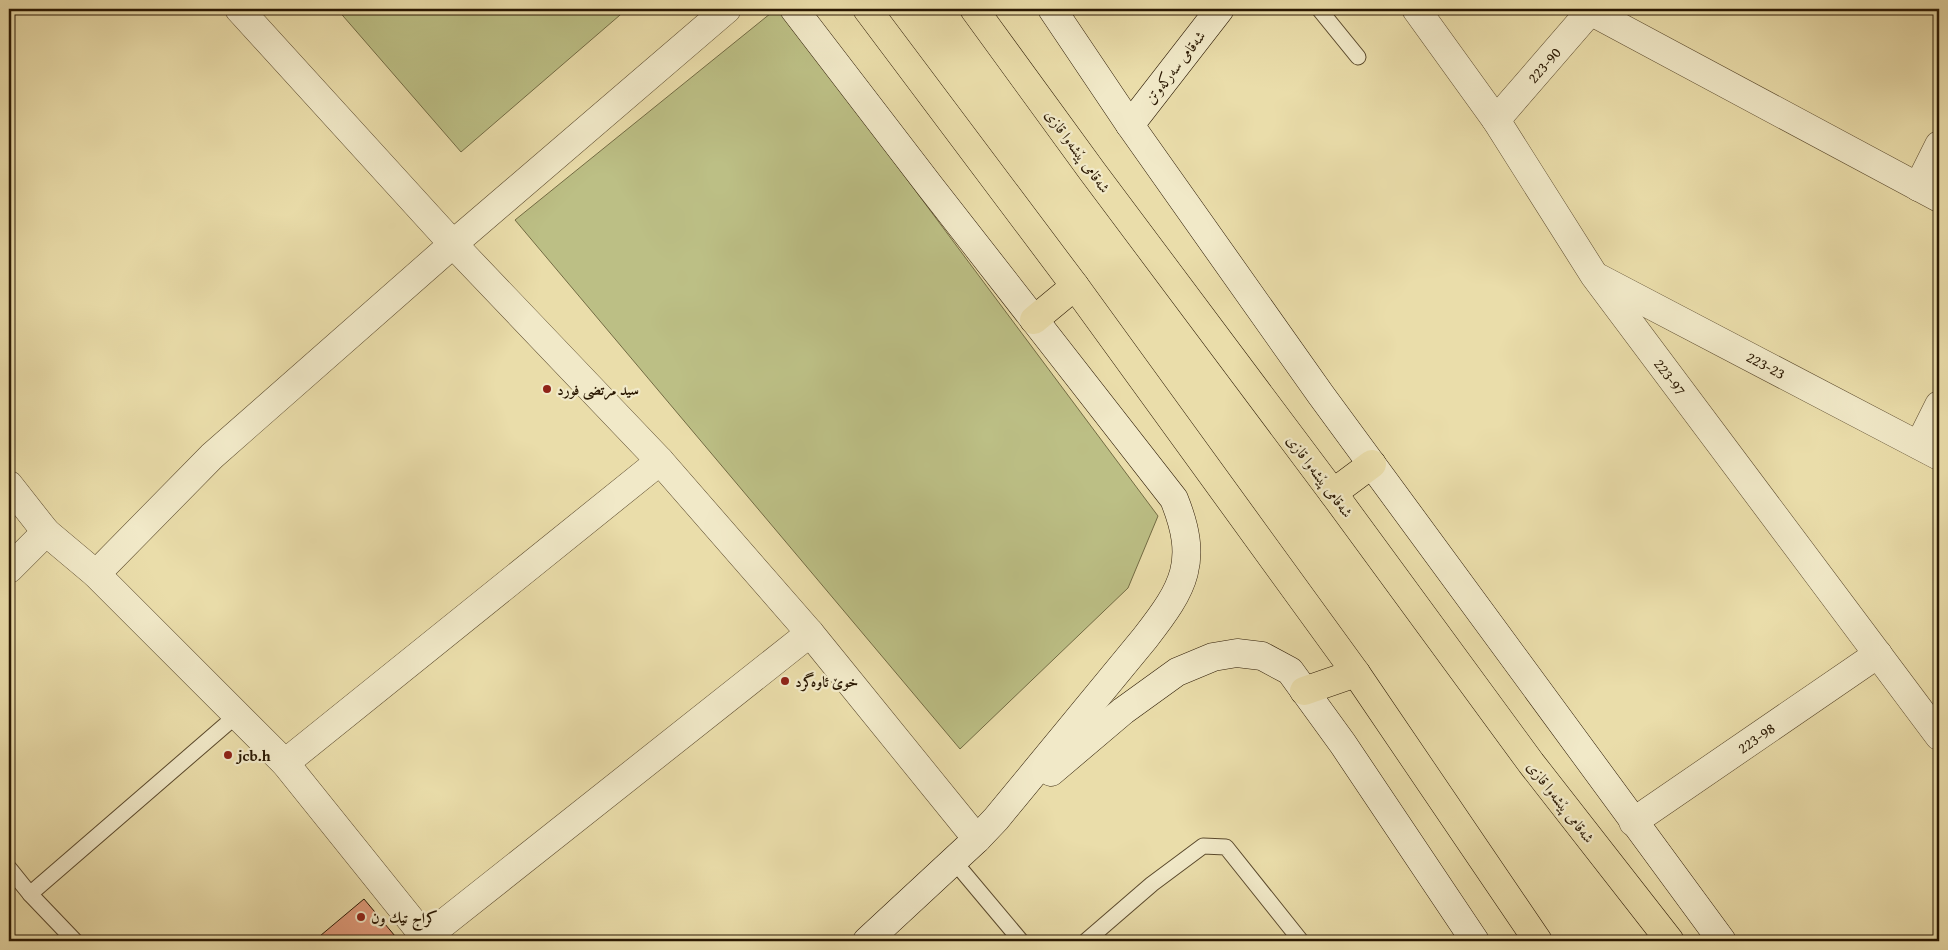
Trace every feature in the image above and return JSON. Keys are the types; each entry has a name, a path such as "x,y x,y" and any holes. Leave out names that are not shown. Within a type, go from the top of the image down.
{"highway":[{"path":"867,9 1075,286 1356,673 1536,938"},
{"name":"شەقامی پێشەوا قازی","path":"974,9 1531,763 1670,941"},
{"path":"1034,320 1075,286"},
{"path":"1333,493 1372,464"},
{"path":"1304,691 1356,673"},
{"path":"1644,908 1664,941"}],"street":[{"path":"239,9 453,244 660,462 810,633 977,840"},
{"path":"96,574 212,456 453,244 727,9"},
{"path":"794,9 1174,498 1183,522 1187,543 1187,564 1168,609 977,840 953,860 868,941"},
{"path":"1052,9 1130,125 1316,388 1722,941"},
{"name":"شەقامی سەرکەوتن","path":"1130,125 1220,9"},
{"name":"223-97","path":"1416,9 1496,120 1594,275 1939,736"},
{"path":"1591,10 1929,192 1939,145"},
{"name":"223-90","path":"1496,120 1591,10"},
{"name":"223-23","path":"1594,275 1929,450"},
{"path":"1929,450 1939,405"},
{"path":"285,763 660,462"},
{"path":"9,485 46,532 96,574 285,763 426,940 810,633"},
{"path":"9,569 46,532"},
{"path":"996,818 1123,711 1177,672 1213,657 1237,653 1262,656 1290,671 1343,744 1475,941"},
{"name":"223-98","path":"1633,822 1878,654"}],"lane":[{"path":"1319,9 1358,57"},
{"path":"30,894 237,715"},
{"path":"1086,941 1152,884 1202,846 1226,848 1301,941"},
{"path":"953,860 1022,941"},
{"path":"9,868 30,894 75,941"}],"green space":[{"path":"337,9 627,9 461,152"},
{"path":"776,9 780,9 1158,516 1128,588 960,749 515,220"}],"building":[{"name":"كراج تيك ون","path":"364,899 395,936 388,941 314,941"}],"place":[{"name":"سيد مرتضى فورد","path":"547,389"},
{"name":"خوێ ئاوەگرد","path":"785,681"},
{"name":"jcb.h","path":"228,755"},
{"name":"كراج تيك ون","path":"361,917"}]}
